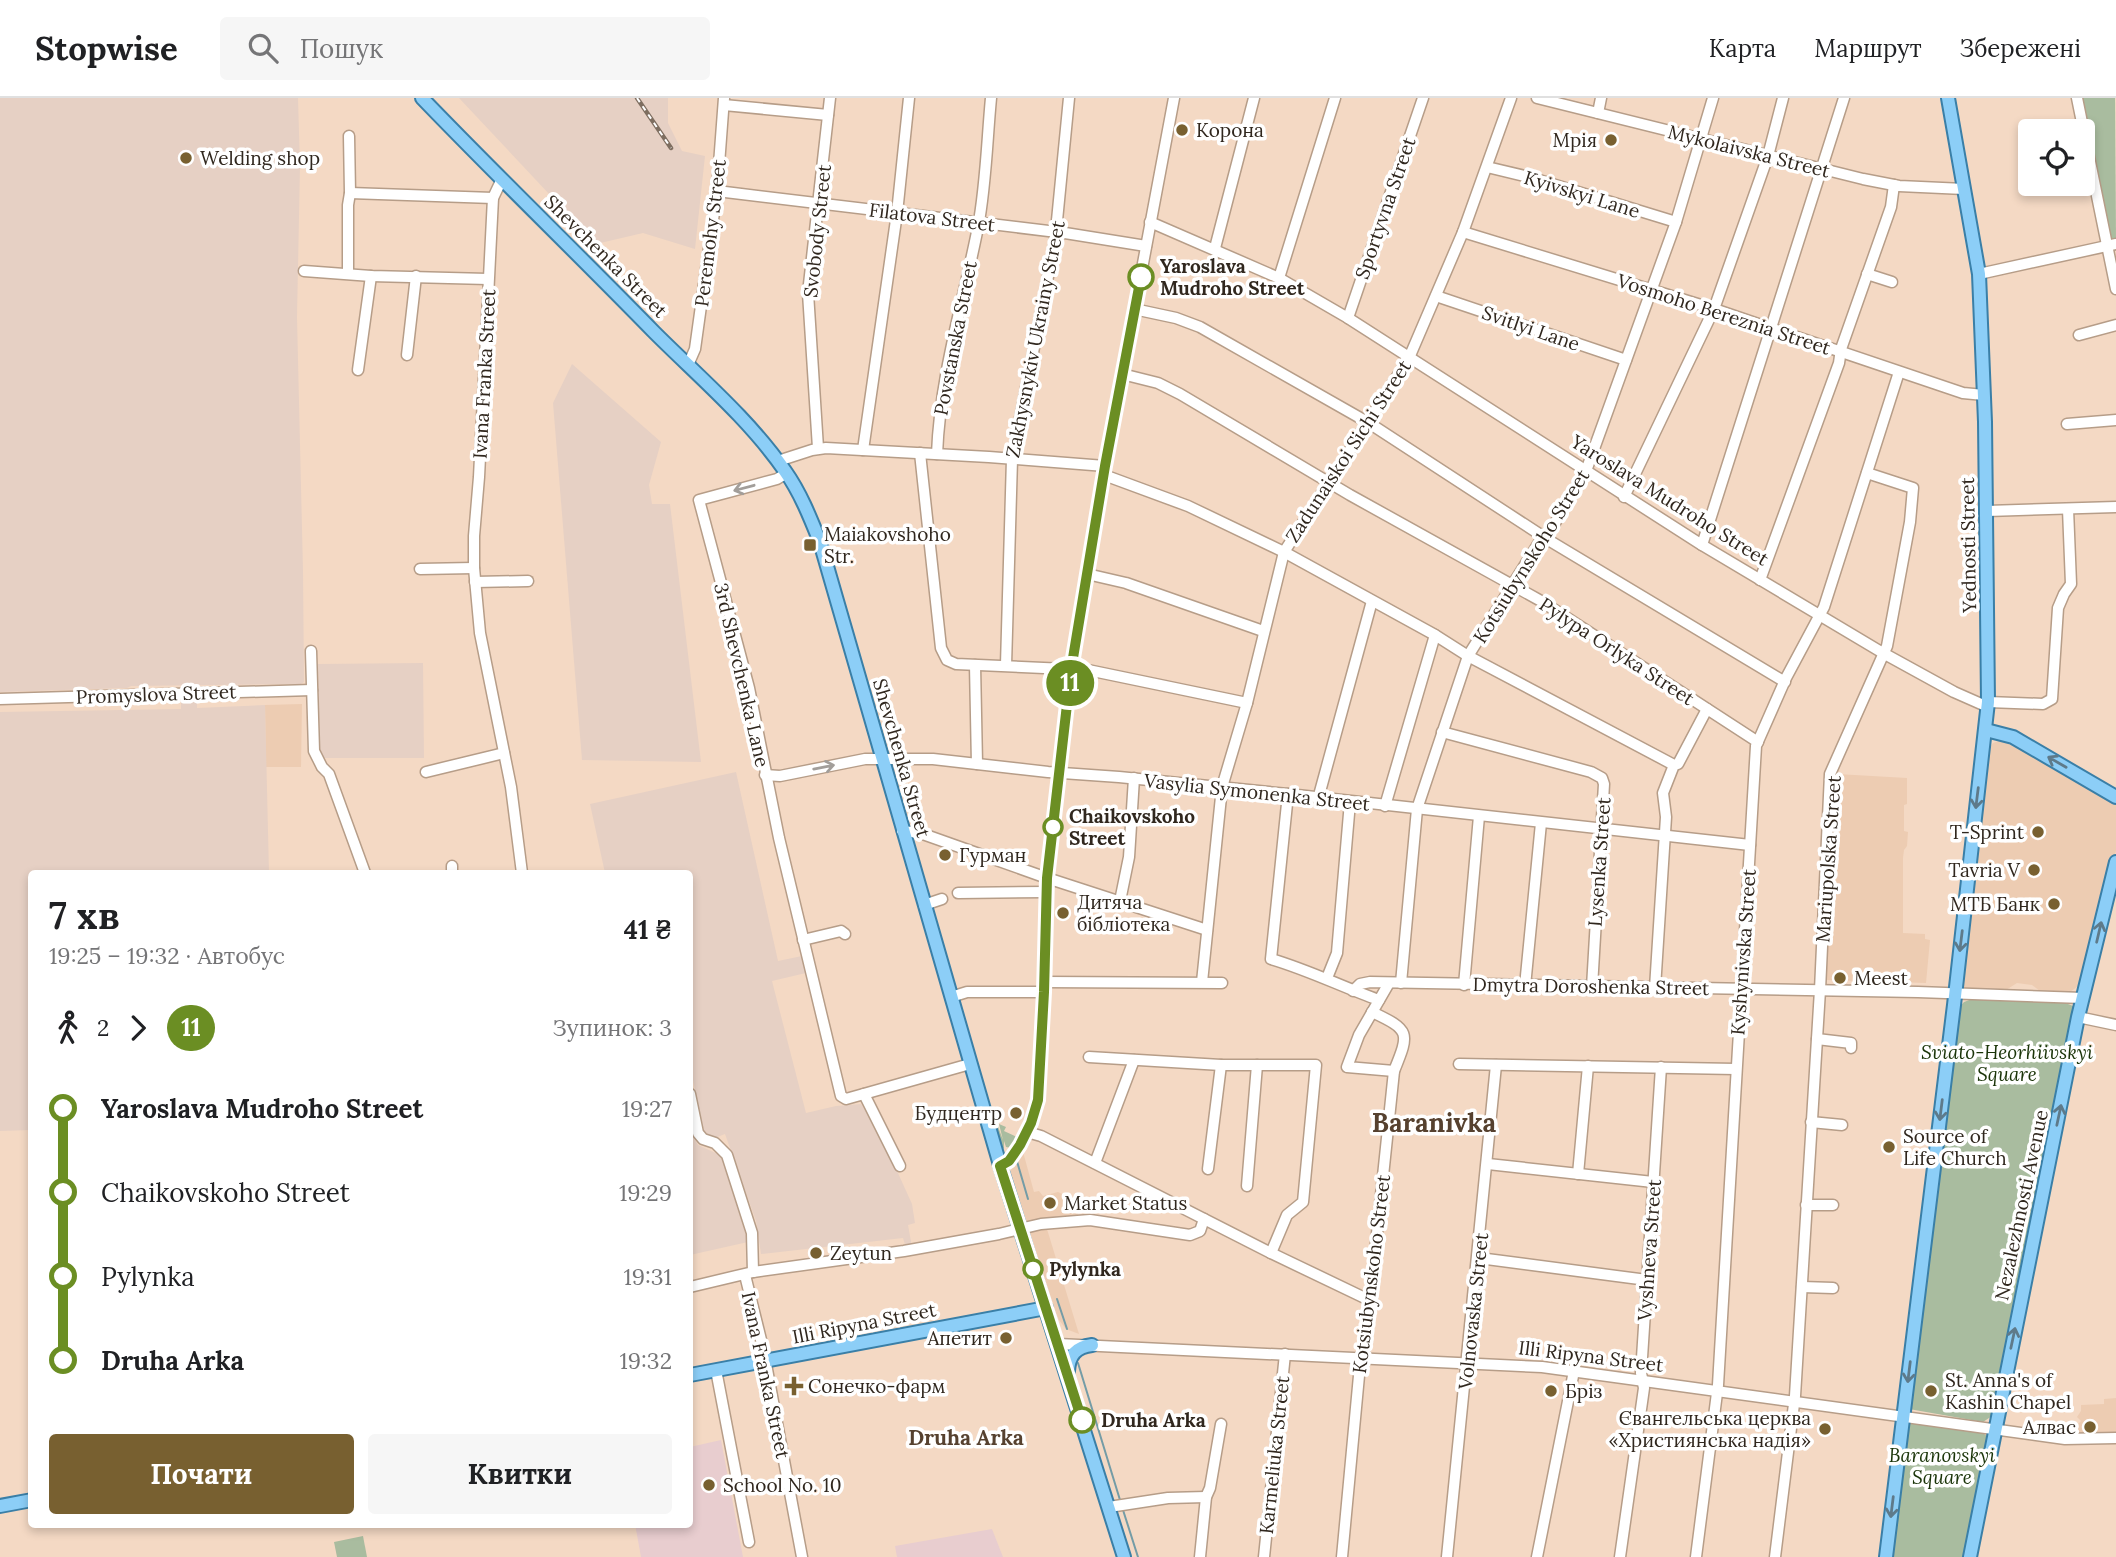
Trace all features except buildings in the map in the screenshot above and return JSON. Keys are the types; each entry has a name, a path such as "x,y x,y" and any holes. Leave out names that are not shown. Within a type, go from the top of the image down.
{"main road":[{"name":"Shevchenka Street","path":"422,98 501,181 556,232 751,429 787,473 807,511 820,542 1000,1166 1124,1557"},
{"name":"Yednosti Street","path":"1948,98 1979,274 1987,511 1988,704 1955,993"},
{"path":"1986,730 2013,737 2116,797"},
{"name":"Nezalezhnosti Avenue","path":"1970,1557 2078,1017 2111,902 2116,862"},
{"path":"1886,1557 1955,993"},
{"path":"1010,1315 1024,1308 1033,1299 1036,1293 1035,1273"},
{"name":"Illi Ripyna Street","path":"693,1374 1046,1308"},
{"path":"1069,1378 1068,1364 1072,1354 1081,1347 1091,1345"},
{"path":"0,1506 28,1501"}],"street":[{"name":"Svobody Street","path":"818,448 808,293 830,98"},
{"path":"863,450 897,213 909,98"},
{"name":"Povstanska Street","path":"937,454 938,416 947,362 979,224 991,98"},
{"name":"Zakhysnykiv Ukrainy Street","path":"1006,665 1012,459 1057,232 1069,98"},
{"path":"1000,1166 1012,1158 1027,1132 1038,1100 1047,878 1071,670 1104,471 1174,98"},
{"path":"1215,248 1254,98"},
{"path":"1279,278 1335,98"},
{"name":"Sportyvna Street","path":"1348,318 1423,98"},
{"name":"Zadunaiskoi Sichi Street","path":"1202,982 1222,787 1247,703 1284,552 1409,358 1463,232 1511,98"},
{"name":"Mykolaivska Street","path":"1537,98 1894,185 1964,189"},
{"path":"1598,113 1601,98"},
{"name":"Kotsiubynskoho Street","path":"1401,983 1417,809 1468,656 1512,584 1549,533 1586,471 1676,222 1699,137 1713,98"},
{"path":"1624,497 1714,309 1768,156 1783,98"},
{"path":"1702,545 1843,98"},
{"path":"2077,98 2111,245 2116,289"},
{"path":"724,101 828,115"},
{"name":"Peremohy Street","path":"688,365 695,349 717,191 724,101"},
{"path":"348,272 349,136"},
{"name":"Kyivskyi Lane","path":"1487,167 1529,177 1676,222"},
{"name":"Ivana Franka Street","path":"501,181 493,198 474,568 480,633 504,753 522,870"},
{"path":"1760,580 1839,363 1891,207 1894,185"},
{"name":"Filatova Street","path":"717,191 1057,232 1146,246"},
{"path":"350,193 493,198"},
{"name":"Yaroslava Mudroho Street","path":"1150,222 1279,278 1348,318 1624,497 1760,580 1954,692 1988,704"},
{"name":"Vosmoho Bereznia Street","path":"1463,232 1714,309 1963,393 1984,395"},
{"path":"1979,274 2111,245"},
{"path":"304,271 488,279"},
{"path":"1867,274 1892,282"},
{"path":"358,370 372,276"},
{"path":"407,355 416,276"},
{"name":"Svitlyi Lane","path":"1436,296 1626,360"},
{"path":"1134,309 1176,318 1200,327 1369,423 1544,537 1785,682"},
{"path":"2079,335 2116,326"},
{"name":"Kyshynivska Street","path":"1696,1557 1717,1392 1758,743 1785,682 1824,607 1899,372"},
{"name":"Pylypa Orlyka Street","path":"1122,374 1158,383 1180,394 1512,584 1758,743"},
{"path":"2067,424 2116,421"},
{"path":"778,461 818,448 1012,459 1104,471 1188,506 1284,552 1468,656 1674,765"},
{"path":"920,453 941,648 944,657 951,663 1101,673 1247,703"},
{"name":"3rd Shevchenka Lane","path":"787,473 777,479 699,500 749,688 765,775 841,1096 846,1099 864,1094"},
{"name":"Mariupolska Street","path":"1775,1557 1794,1402 1820,990 1830,774 1887,646 1910,522 1913,488 1867,473"},
{"path":"1987,511 2116,507"},
{"path":"1988,704 2043,704 2052,699 2059,608 2064,593 2071,584 2068,509"},
{"path":"420,569 474,568"},
{"path":"1087,574 1126,583 1263,631"},
{"path":"475,582 528,581"},
{"path":"1318,799 1372,601"},
{"path":"1385,806 1435,635"},
{"path":"311,651 314,751 329,774 364,870"},
{"path":"975,665 977,764"},
{"name":"Promyslova Street","path":"0,699 312,691"},
{"name":"Pylypa Orlyka Street","path":"1665,837 1663,793 1674,765 1678,764 1707,709"},
{"name":"Lysenka Street","path":"1443,732 1591,772 1602,778 1604,784 1592,987"},
{"path":"426,772 504,753"},
{"name":"Vasylia Symonenka Street","path":"765,775 780,776 865,759 933,759 1289,794 1750,845"},
{"path":"1120,901 1129,857 1134,778"},
{"path":"1289,794 1271,960 1327,978 1379,1000"},
{"path":"1327,978 1337,953 1350,802"},
{"path":"1464,985 1479,816"},
{"path":"1525,986 1541,823"},
{"path":"902,831 920,833 1207,930"},
{"path":"1655,988 1665,837"},
{"path":"958,894 1047,892"},
{"path":"924,905 942,899"},
{"path":"803,940 841,931 845,934"},
{"path":"951,997 967,992 1044,987 1222,983"},
{"path":"1389,983 1359,1035 1347,1067 1394,1071"},
{"name":"Dmytra Doroshenka Street","path":"1353,991 1360,984 1401,983 1741,988 2083,998"},
{"name":"Kotsiubynskoho Street","path":"1342,1557 1394,1071 1404,1047 1404,1032 1399,1025 1372,1012"},
{"path":"2078,1017 2116,1025"},
{"path":"1817,1040 1851,1043 1851,1048"},
{"path":"1089,1057 1221,1065 1317,1067 1303,1202 1287,1215 1271,1253"},
{"path":"1095,1163 1134,1060"},
{"path":"900,1167 864,1094 970,1064"},
{"path":"1459,1064 1736,1069"},
{"path":"1208,1169 1221,1065"},
{"path":"1247,1186 1257,1065"},
{"name":"Volnovaska Street","path":"1447,1557 1479,1258 1496,1065"},
{"path":"1578,1174 1588,1066"},
{"name":"Vyshneva Street","path":"1620,1557 1644,1390 1641,1373 1661,1067"},
{"name":"Ivana Franka Street","path":"693,1109 698,1133 703,1139 715,1143 727,1155 752,1233 749,1274 802,1557"},
{"path":"1811,1122 1842,1125"},
{"path":"1027,1132 1041,1136 1369,1300"},
{"path":"1488,1164 1653,1182"},
{"path":"1806,1205 1833,1205"},
{"path":"693,1286 749,1274 904,1251 1041,1224 1090,1220 1189,1235 1199,1231 1204,1219"},
{"path":"1479,1258 1647,1280"},
{"path":"1802,1287 1833,1288"},
{"name":"Illi Ripyna Street","path":"1058,1344 1466,1363 1574,1371 2065,1440 2116,1438"},
{"name":"Karmeliuka Street","path":"1264,1557 1284,1354"},
{"path":"716,1370 749,1542"},
{"path":"1537,1557 1574,1371"},
{"path":"1200,1557 1206,1497 1210,1488 1220,1424"},
{"path":"1108,1507 1168,1498 1206,1497"}],"shaded area":[{"path":"0,98 298,98 300,167 297,317 304,682 301,684 131,686 0,692"},
{"path":"459,98 668,98 668,123 682,151 705,156 695,249 643,233 596,244"},
{"path":"572,364 661,442 649,485 652,504 670,504 701,762 582,760 553,403"},
{"path":"423,663 424,758 320,758 318,664"},
{"path":"181,701 197,701 197,708 265,705 269,870 28,870 28,1130 0,1131 0,712 181,709"},
{"path":"302,704 301,767 266,767 265,705"},
{"path":"2002,740 2014,743 2116,804 2116,851 2082,980 2070,992 2040,991 2032,985 2017,983 2006,990 1965,988 1962,983 1988,750 1993,743"},
{"path":"736,772 778,961 802,956 806,973 772,981 806,1113 861,1104 878,1129 912,1204 915,1223 908,1225 912,1247 906,1248 903,1238 761,1254 756,1221 725,1134 712,1139 705,1135 693,1081 693,870 604,870 590,804"},
{"path":"1837,774 1907,778 1904,831 1908,832 1903,858 1903,933 1925,934 1925,939 1930,940 1926,983 1868,981 1868,972 1861,972 1860,981 1826,980"},
{"path":"693,1137 698,1145 722,1156 748,1242 693,1254"},
{"path":"1022,1148 1034,1192 1039,1191 1043,1196 1058,1192 1080,1202 1077,1217 1048,1220 1047,1229 1079,1334 1066,1329 1059,1320 1043,1281 1011,1179 1011,1170"},
{"name":"Алвас","path":"2116,1398 2116,1434 2067,1436 2081,1421 2077,1417 2081,1405 2104,1404 2104,1399"},
{"name":"School No. 10","path":"721,1440 743,1557 641,1557 636,1528 693,1528 693,1446"},
{"path":"992,1529 1003,1557 897,1557 895,1546"}],"green space":[{"path":"2079,98 2115,98 2116,241 2109,237 2095,172 2095,119 2084,119"},
{"name":"Sviato-Heorhiivskyi Square","path":"1972,999 2063,1002 2073,1006 2075,1011 1992,1416 1983,1422 1909,1409 1956,1011 1964,1002"},
{"path":"997,1124 1003,1140 999,1124 1006,1127 1004,1131 1017,1137 1020,1135 1011,1148 1006,1147 1004,1141 1003,1148 995,1126"},
{"name":"Baranovskyi Square","path":"1908,1422 1978,1430 1987,1436 1965,1557 1891,1557"},
{"path":"363,1536 367,1557 337,1557 334,1542"}],"waterway":[{"path":"1016,1158 1028,1199"},
{"path":"1057,1299 1067,1329"},
{"path":"1078,1363 1120,1500"},
{"path":"1123,1510 1138,1557"}],"railway":[{"path":"637,98 671,148"}],"bus line":[{"name":"11","path":"1082,1420 1000,1166 1009,1161 1020,1145 1038,1100 1047,878 1071,670 1105,466 1141,277"}],"place":[{"name":"Корона","path":"1182,130"},
{"name":"Мрія","path":"1611,140"},
{"name":"Welding shop","path":"186,158"},
{"name":"Yaroslava Mudroho Street","path":"1141,277"},
{"name":"Maiakovshoho Str.","path":"810,545"},
{"name":"Chaikovskoho Street","path":"1053,827"},
{"name":"T-Sprint","path":"2038,832"},
{"name":"Гурман","path":"945,855"},
{"name":"Tavria V","path":"2034,870"},
{"name":"МТБ Банк","path":"2054,904"},
{"name":"Дитяча бібліотека","path":"1063,913"},
{"name":"Meest","path":"1840,978"},
{"name":"Будцентр","path":"1016,1113"},
{"name":"Source of Life Church","path":"1889,1147"},
{"name":"Market Status","path":"1050,1203"},
{"name":"Zeytun","path":"816,1253"},
{"name":"Pylynka","path":"1033,1269"},
{"name":"Апетит","path":"1006,1338"},
{"name":"Сонечко-фарм","path":"794,1386"},
{"name":"Бріз","path":"1551,1391"},
{"name":"St. Anna's of Kashin Chapel","path":"1931,1391"},
{"name":"Druha Arka","path":"1082,1420"},
{"name":"Алвас","path":"2090,1427"},
{"name":"Євангельська церква «Християнська надія»","path":"1825,1429"},
{"name":"School No. 10","path":"709,1485"}],"district":[{"name":"Baranivka","path":"1434,1123"},
{"name":"Druha Arka","path":"966,1438"}]}
